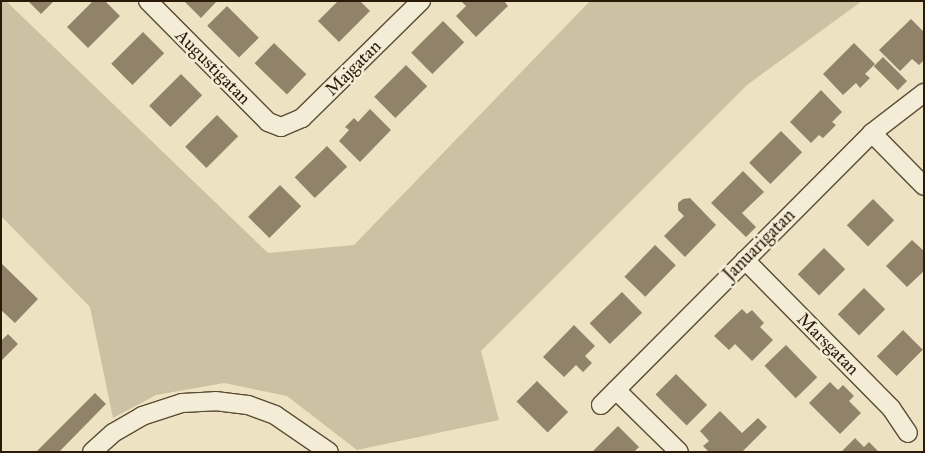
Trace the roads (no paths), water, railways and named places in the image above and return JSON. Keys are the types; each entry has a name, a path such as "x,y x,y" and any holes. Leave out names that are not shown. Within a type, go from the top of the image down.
{"street":[{"name":"Augustigatan","path":"148,1 268,122 281,127"},
{"name":"Majgatan","path":"281,127 302,118 412,4"},
{"name":"Januarigatan","path":"602,405 872,133 924,93"},
{"path":"872,133 924,186"},
{"name":"Marsgatan","path":"745,260 890,408 908,433"},
{"path":"616,390 679,452"},
{"path":"92,452 113,433 142,416 182,404 215,401 248,405 275,415 297,427 329,452"}]}
